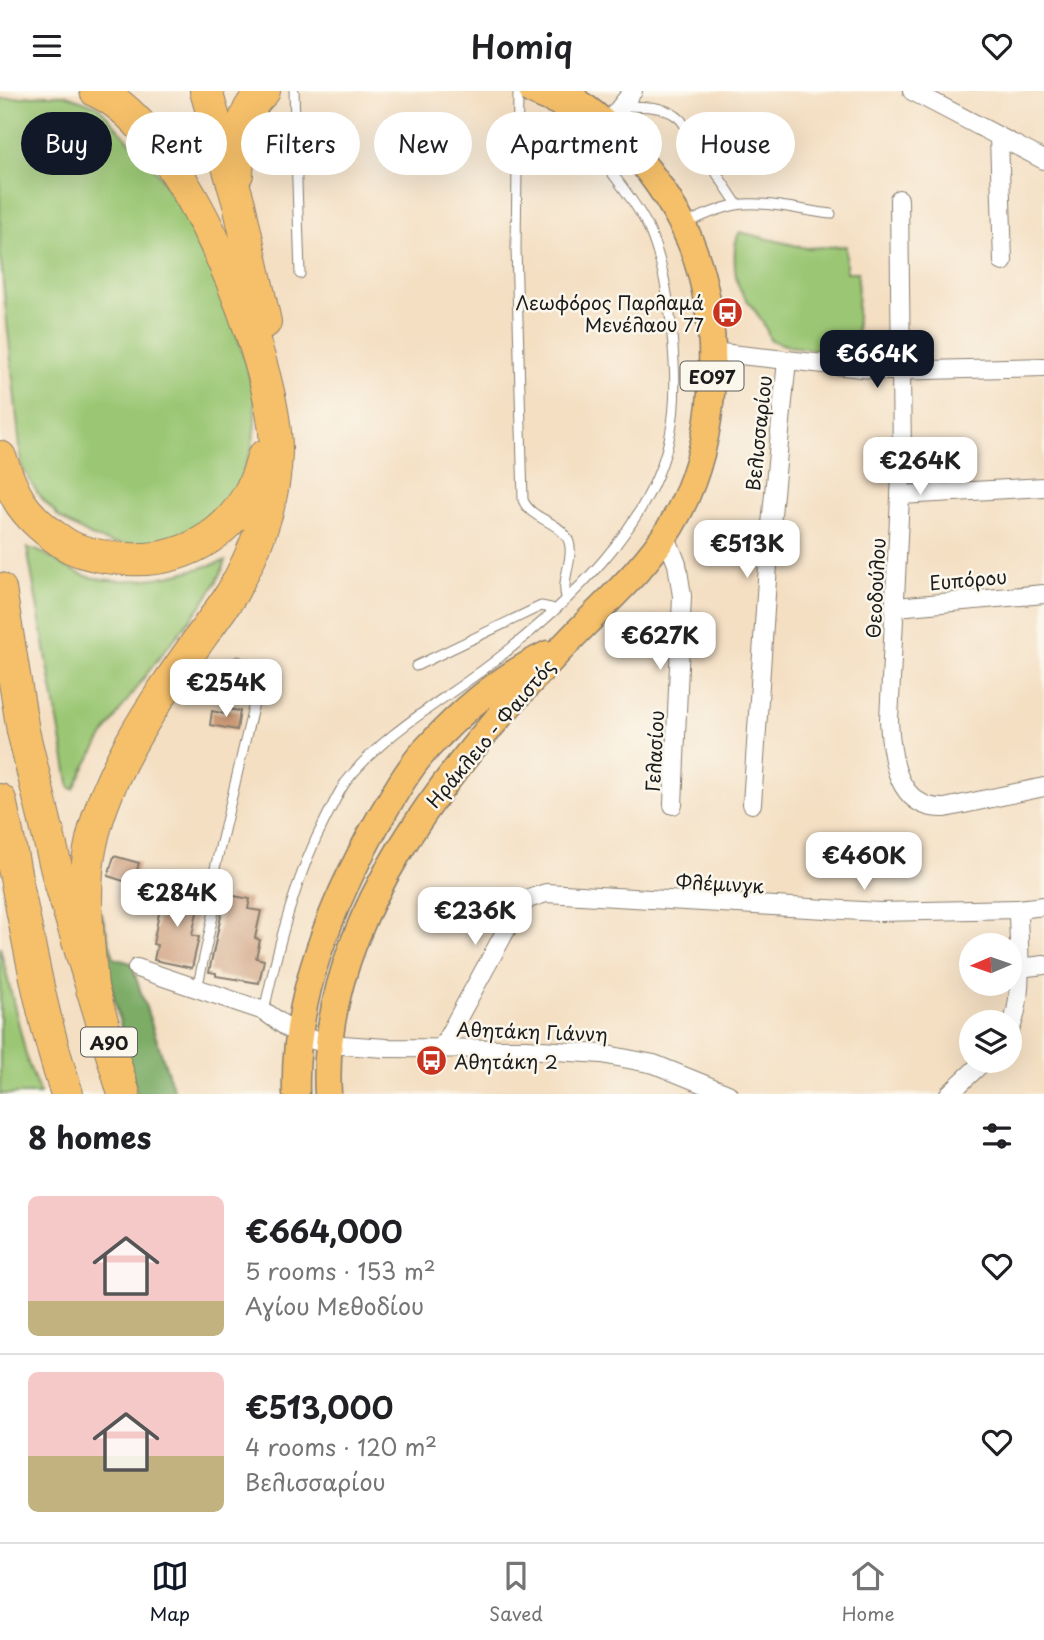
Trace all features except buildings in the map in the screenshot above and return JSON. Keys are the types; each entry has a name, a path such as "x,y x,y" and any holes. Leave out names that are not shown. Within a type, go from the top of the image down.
{"highway":[{"path":"92,989 85,899 88,865 99,810 141,727 232,593 255,549 268,510 275,470 272,410 257,352 237,293 201,213 154,143 116,103 96,91"},
{"path":"0,457 16,497 23,507 68,545 105,557 156,558 197,546 222,529 246,500 256,478 272,410 274,368 239,204 206,91"},
{"path":"239,204 237,174 242,127 249,109 264,91"},
{"name":"Α90","path":"0,589 23,731 58,875 124,1094"},
{"name":"Α90","path":"0,800 34,965 67,1094"},
{"path":"0,902 33,1005 52,1041"}],"main road":[{"name":"ΕΟ97","path":"532,91 567,106 574,96 608,112"},
{"name":"ΕΟ97","path":"562,647 617,594 665,534 684,501 701,447 711,385 712,352 705,285 682,224 649,175"},
{"name":"Ηράκλειο - Φαιστός","path":"296,1094 299,1035 318,949 370,836 403,779 429,745 499,683 522,667 562,647"},
{"name":"Ηράκλειο - Φαιστός","path":"328,1094 328,1044 345,969 358,932 408,834 451,774 562,647"}],"street":[{"path":"616,112 633,91"},
{"path":"912,91 1044,160"},
{"path":"999,137 1003,262"},
{"name":"Θεοδούλου","path":"899,199 901,495 890,709 891,750 898,776 918,802 931,809 1044,787"},
{"path":"712,352 901,372 1044,367"},
{"name":"Βελισσαρίου","path":"752,804 770,535 787,360"},
{"path":"901,495 1044,488"},
{"name":"Γελασίου","path":"665,534 677,564 682,596 673,805"},
{"name":"Ευπόρου","path":"896,607 1044,594"},
{"name":"Φλέμινγκ","path":"441,1049 517,910 528,899 545,893 879,912 1044,906"},
{"path":"1018,908 1018,933"},
{"path":"1022,968 1044,965"},
{"name":"Αθητάκη Γιάννη","path":"137,968 264,1011 299,1035 328,1044 386,1048 555,1050 618,1056 672,1070 728,1094"},
{"path":"948,1094 971,1073"}],"lane":[{"path":"294,91 300,274"},
{"path":"517,91 516,248 523,500 530,512 562,532 568,539 570,550 564,586 566,597"},
{"path":"640,112 665,109 673,111 737,204"},
{"path":"264,1011 297,883 343,785 370,754 397,731 447,697 553,612 614,548 638,513 664,458 675,403 674,351 664,276 647,226 613,175"},
{"path":"682,224 737,204 831,214"},
{"path":"416,666 541,606 551,608 553,612"},
{"path":"197,989 215,907 212,881 260,682 250,668 238,661"}],"green space":[{"path":"66,95 98,106 103,112 21,112 21,175 112,175 112,121 126,137 126,175 160,175 179,204 225,291 255,396 252,449 235,492 213,518 177,538 142,545 111,543 91,536 59,517 38,494 22,467 0,253 0,99"},
{"path":"740,232 806,248 846,246 846,272 858,272 856,355 788,346 770,340 737,282 735,251"},
{"path":"27,548 86,576 121,581 174,575 225,561 207,597 114,719 74,789 70,788"},
{"path":"101,912 114,958 131,963 175,1094 137,1094 104,955"},
{"path":"0,947 28,1063 40,1094 0,1094"}],"place":[{"name":"Λεωφόρος Παρλαμά Μενέλαου 77","path":"727,313"},
{"name":"Αθητάκη 2","path":"431,1061"}]}
